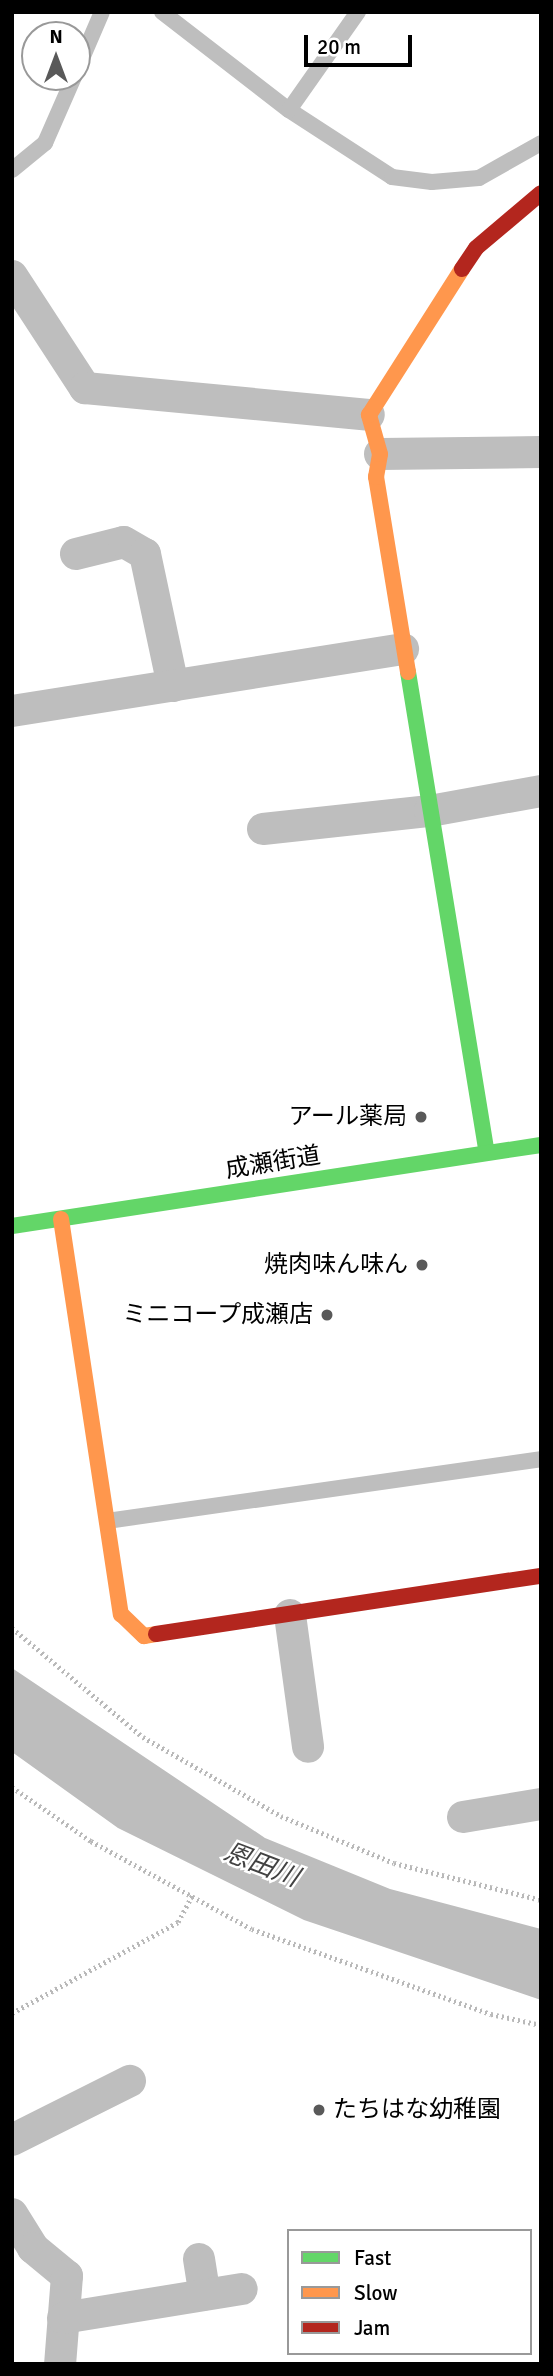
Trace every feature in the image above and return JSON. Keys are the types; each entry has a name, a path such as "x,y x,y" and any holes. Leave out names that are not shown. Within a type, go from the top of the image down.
{"street":[{"path":"486,1153 376,477 380,454 369,415 476,248 541,193"},
{"path":"12,276 85,388 369,415"},
{"path":"380,454 541,452"},
{"path":"76,554 124,542 145,554 173,685"},
{"path":"12,711 403,649"},
{"path":"263,829 430,811 541,791"},
{"name":"成瀬街道","path":"12,1226 541,1145"},
{"path":"61,1219 121,1614 144,1636 541,1576"},
{"path":"290,1615 308,1747"},
{"path":"463,1817 541,1804"},
{"path":"12,2140 130,2081"},
{"path":"12,2214 33,2248 66,2276 60,2364"},
{"path":"200,2259 205,2295"},
{"path":"63,2318 242,2289"}],"lane":[{"path":"91,39 103,12"},
{"path":"162,12 289,110 392,177 432,182 479,178 541,143"},
{"path":"289,110 358,12"},
{"path":"12,170 45,142 68,91"},
{"path":"107,1521 541,1459"}],"path":[{"path":"12,1628 143,1737 281,1816 394,1863 541,1900"},
{"path":"12,1787 91,1841 252,1929 491,2014 541,2025"},
{"path":"12,2013 178,1922 191,1896"}],"water":[{"name":"恩田川","path":"12,1668 265,1838 390,1889 541,1929 541,2000 304,1920 118,1828 12,1752"}],"traffic: fast":[{"path":"408,672 487,1153"},
{"path":"12,1226 541,1145"}],"traffic: slow":[{"path":"408,672 376,477 380,454 369,415 462,269"},
{"path":"61,1219 121,1614 144,1636 156,1634"}],"traffic: jam":[{"path":"462,269 476,248 541,193"},
{"path":"156,1634 541,1576"}],"place":[{"name":"アール薬局","path":"421,1117"},
{"name":"焼肉味ん味ん","path":"422,1265"},
{"name":"ミニコープ成瀬店","path":"327,1315"},
{"name":"たちはな幼稚園","path":"319,2110"}]}
